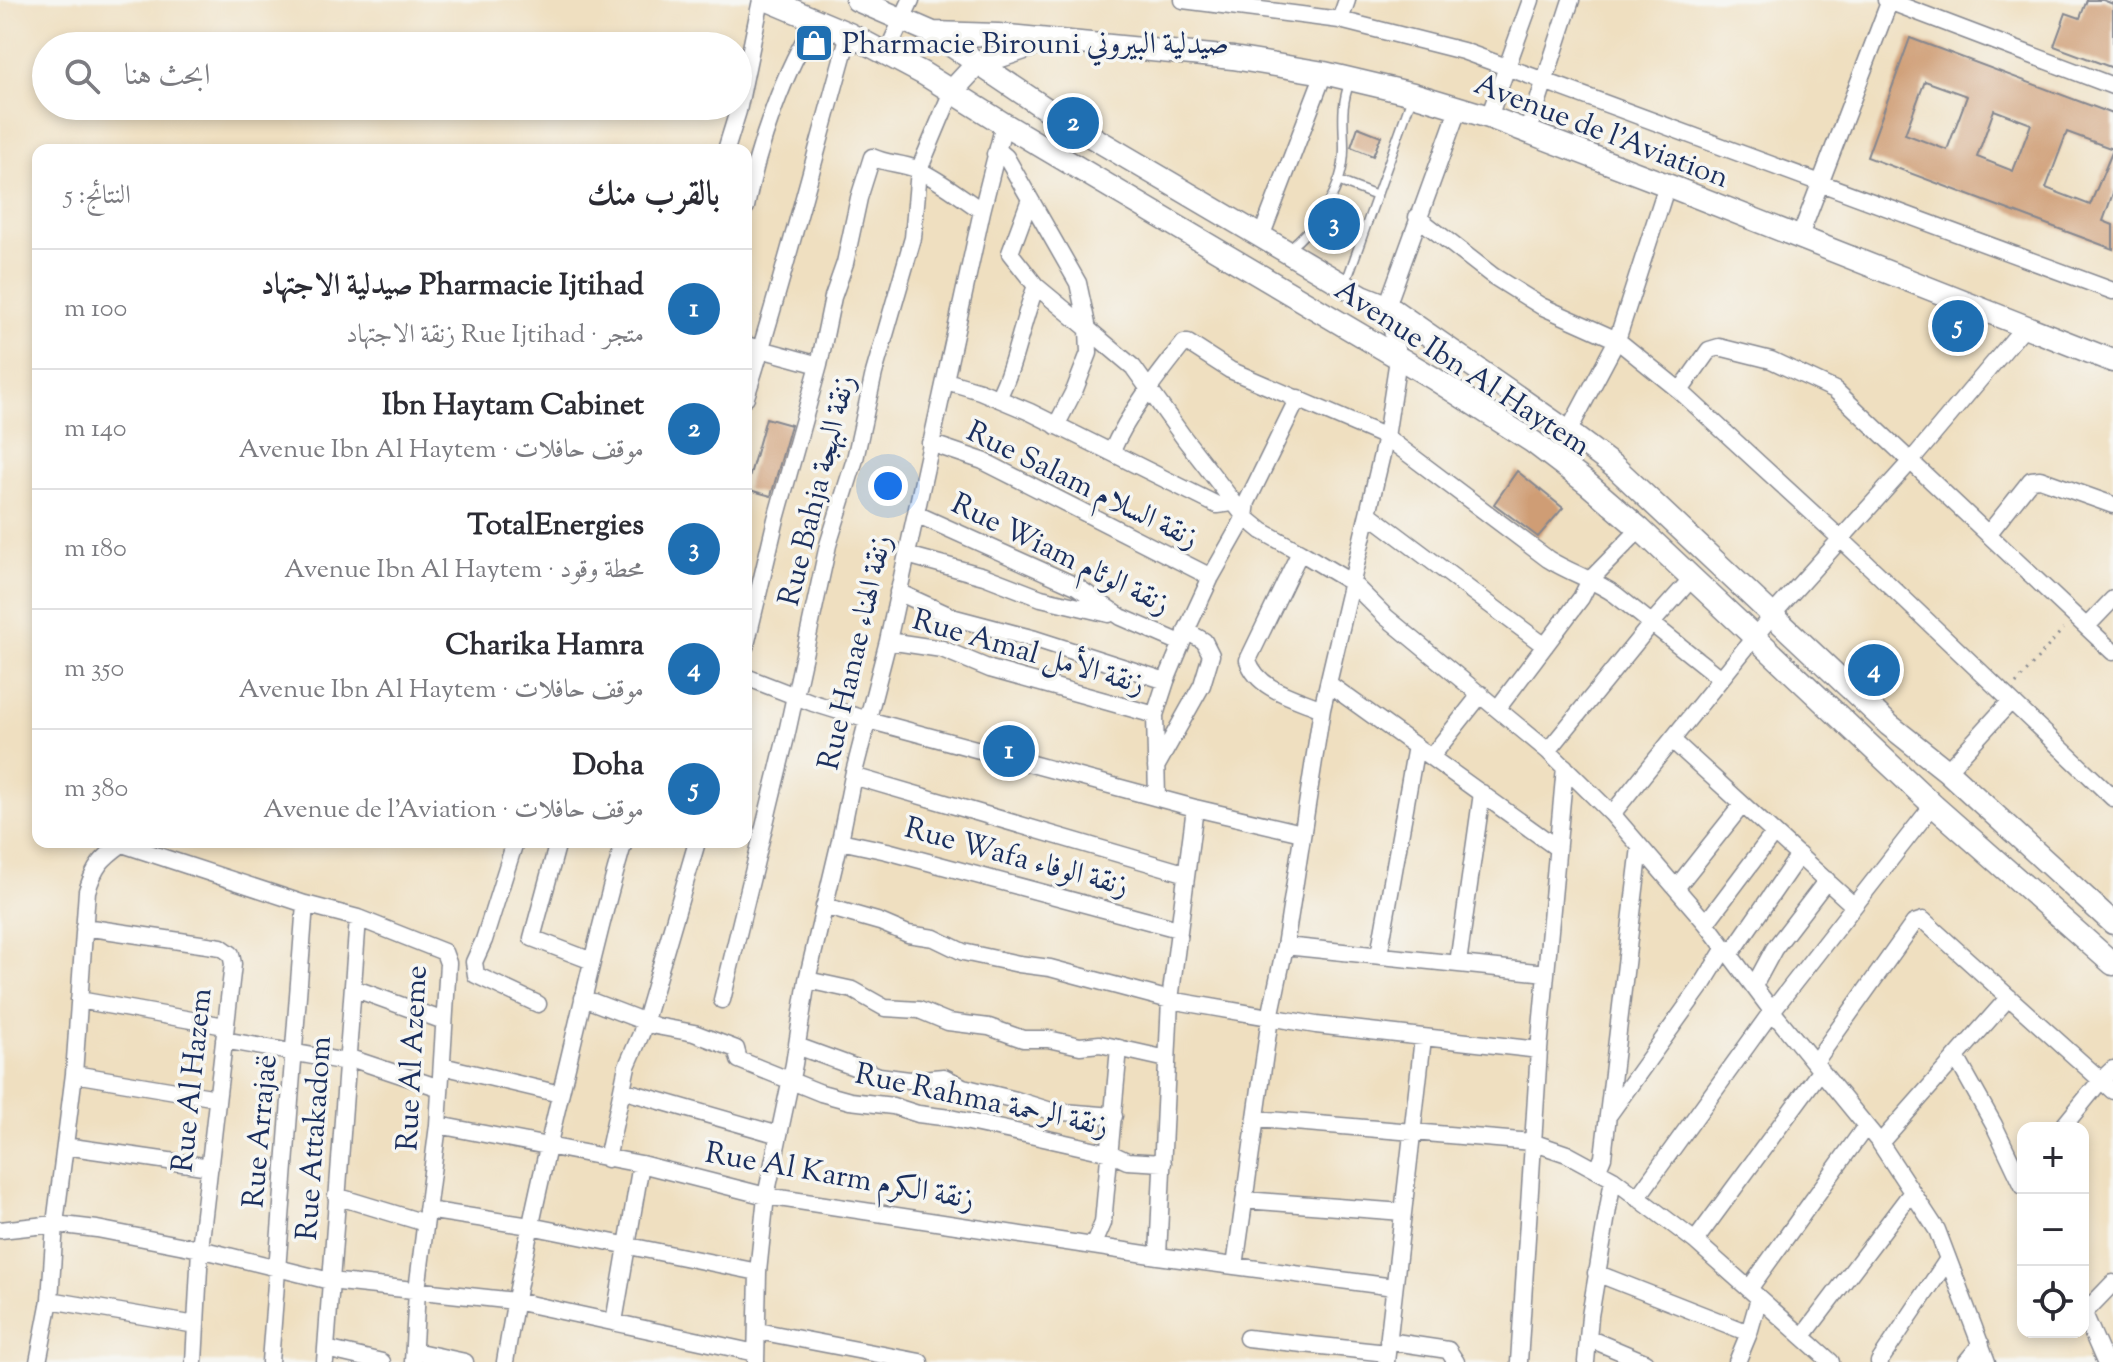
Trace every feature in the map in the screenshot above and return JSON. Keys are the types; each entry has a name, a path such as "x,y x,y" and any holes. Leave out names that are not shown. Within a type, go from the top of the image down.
{"street":[{"path":"752,43 761,0"},
{"name":"Avenue Ibn Al Haytem","path":"768,0 887,52 1433,378 1533,442 1640,529 1933,805 2113,964"},
{"name":"Avenue Ibn Al Haytem","path":"857,0 907,9 933,33 1058,117 1345,286 1387,306 1568,432 1639,488 1889,725 1947,771 2113,923"},
{"path":"1183,0 1340,20 1440,45 1820,181 2113,291"},
{"path":"1340,20 1347,0"},
{"path":"1489,117 1531,0"},
{"path":"1528,132 1571,0"},
{"path":"1799,239 1889,0 2113,86"},
{"path":"887,52 907,9"},
{"path":"752,186 768,129 800,44 817,20"},
{"name":"Avenue de l'Aviation","path":"933,33 998,35 1233,58 1351,78 1413,94 1489,117 2113,361"},
{"path":"819,365 754,347 778,296 849,34"},
{"name":"Avenue de l'Aviation","path":"952,91 977,64 1047,41"},
{"path":"1261,237 1324,73"},
{"name":"Rue Bahja زنقة البهجة","path":"722,1000 828,545 855,459 874,373 913,238 919,170 952,91"},
{"path":"1235,1266 1270,1018 1285,946 1322,709 1386,437 1398,359 1387,306 1459,107"},
{"path":"728,144 735,120"},
{"name":"Rue Hanae زنقة الهناء","path":"756,1357 758,1272 766,1196 791,1081 807,980 853,776 888,641 982,211 1004,124"},
{"path":"995,154 999,151 1004,153 1078,283 1088,329 1089,353 1056,426"},
{"path":"752,620 776,519 819,365 833,297 845,263 872,157 888,164 903,164 919,170 982,211"},
{"path":"1568,432 1617,340 1667,185"},
{"path":"1030,199 1010,253 1036,286 1133,367 1245,517 1281,543 1352,583 1386,617 1548,751 1612,814 1706,923 1772,1011 1880,1143 1937,1230 1987,1362"},
{"path":"1417,217 1493,276 1541,306 1617,340 1680,391 1841,539 2113,798"},
{"path":"998,398 1011,373 1023,320 1036,286"},
{"path":"1612,814 1773,614 1911,461 2024,327"},
{"path":"1112,451 1150,389 1184,343 1188,343 1230,370 1386,437 1548,559 1616,595 1720,678"},
{"path":"1680,391 1709,350 1719,347 1771,360 1844,397 2113,652"},
{"path":"946,381 998,398 1089,443 1112,451 1217,505 1232,503"},
{"path":"1157,797 1155,715 1166,681 1211,577 1245,517 1247,502 1298,398"},
{"name":"Rue Salam زنقة السلام","path":"930,443 983,461 1211,577"},
{"path":"1989,533 2031,480 2040,479 2113,505"},
{"name":"Rue Wiam زنقة الوئام","path":"916,514 1076,586 1121,617 1173,637 1184,637"},
{"path":"1369,514 1545,646"},
{"path":"1498,708 1581,598 1590,580 1640,529"},
{"path":"1300,552 1248,660 1251,672 1275,690 1322,709"},
{"path":"907,555 984,576 1041,598 1121,617"},
{"path":"1548,751 1693,577"},
{"path":"898,592 955,618 1035,639 1166,681"},
{"path":"2082,620 2113,599"},
{"path":"1156,767 1202,685 1211,655 1204,641 1184,637"},
{"name":"Rue Amal زنقة الأمل","path":"888,641 942,649 990,669 1155,715"},
{"path":"752,679 868,720 1195,808 1302,833"},
{"path":"1329,684 1557,848"},
{"path":"1431,757 1481,694"},
{"path":"1947,771 2009,698"},
{"path":"1672,740 1854,906"},
{"path":"1379,955 1416,746"},
{"path":"1519,1362 1539,1050 1565,767"},
{"path":"853,776 1184,873"},
{"path":"1458,963 1482,793"},
{"path":"1676,888 1742,805"},
{"path":"1637,1198 1772,1011 1933,805"},
{"path":"1158,1256 1170,1000 1184,873 1195,808"},
{"path":"1706,923 1774,833"},
{"name":"Rue Wafa زنقة الوفاء","path":"840,841 1178,929"},
{"path":"1598,1169 1603,1157 1640,847"},
{"name":"Rue Al Azeme","path":"84,927 87,891 93,871 117,848"},
{"name":"Rue Al Azeme","path":"134,848 305,904 358,918 444,952 448,963 438,1125 417,1290 413,1356"},
{"path":"513,848 474,962 476,975 538,1004"},
{"path":"556,848 532,938 592,961"},
{"path":"505,1362 548,1145 622,848"},
{"path":"607,1159 622,1090 695,848"},
{"path":"1608,1117 1799,855"},
{"path":"1754,986 1774,949 1827,880"},
{"name":"Rue Arrajaë","path":"270,1362 305,904"},
{"path":"824,906 880,922 908,934 934,938 963,952 1050,968 1170,1000 1270,1018 1539,1050"},
{"name":"Rue Attakadom","path":"325,1356 358,918"},
{"path":"1695,1241 1917,920 1925,921 2009,997 2109,1080 2068,1122"},
{"path":"38,1362 50,1300 55,1224 74,1074 84,927"},
{"name":"Rue Al Hazem","path":"84,927 227,950 233,964 200,1249 194,1362"},
{"path":"1285,946 1546,973"},
{"path":"807,980 853,990 885,1008 919,1010 948,1022 989,1027 1023,1039 1048,1039 1080,1046 1100,1044 1167,1059"},
{"path":"353,988 444,1021"},
{"path":"1880,1143 2009,997"},
{"path":"583,998 644,1021"},
{"path":"79,1000 225,1033 294,1053 347,1059 440,1088"},
{"name":"Rue Rahma زنقة الرحمة","path":"644,1021 694,1033 736,1049 739,1060 850,1101 950,1118 1110,1153 1127,1161 1163,1163"},
{"path":"1387,1352 1423,1038"},
{"path":"797,1046 879,1076 909,1080 944,1077 963,1087 1051,1111 1114,1116"},
{"path":"1094,1244 1103,1223 1119,1048"},
{"path":"1956,1057 2017,1171"},
{"path":"442,1066 560,1094"},
{"path":"74,1074 217,1098"},
{"path":"622,1090 779,1135"},
{"path":"1257,1119 1532,1142 1567,1154 1613,1179 1695,1241 1803,1336 1815,1356 1831,1362"},
{"name":"Rue Al Karm زنقة الكرم","path":"438,1125 641,1164 766,1196 1158,1256 1394,1287"},
{"path":"1737,1362 1749,1333 1754,1293 1866,1126"},
{"path":"65,1146 210,1167"},
{"path":"614,1322 641,1164"},
{"path":"1586,1362 1596,1273 1613,1179"},
{"path":"1803,1336 1912,1192"},
{"path":"336,1196 426,1216 530,1226 758,1272"},
{"path":"1245,1200 1403,1212"},
{"path":"0,1230 55,1224 200,1249 330,1281 515,1301 756,1357"},
{"path":"1879,1362 1948,1259"},
{"path":"1596,1273 1749,1333"},
{"path":"2089,1307 2113,1283"},
{"path":"50,1300 196,1325"},
{"path":"2089,1324 2105,1362"},
{"path":"758,1331 920,1362"},
{"path":"1247,1338 1387,1352 1448,1350 1456,1362"},
{"path":"1588,1338 1645,1362"},
{"path":"1966,1362 1981,1344"},
{"path":"325,1356 382,1362"},
{"path":"413,1356 465,1362"}],"lane":[{"path":"1286,251 1323,213 1338,181 1344,148 1341,115 1351,78"},
{"path":"1345,286 1413,94"},
{"path":"1338,181 1377,196"}],"path":[{"path":"2009,698 2082,620"}],"building":[{"path":"2087,0 2103,0 2113,4 2113,68 2054,46 2066,13 2080,18"},
{"path":"1910,38 2113,114 2113,149 2067,132 2046,188 2090,205 2113,150 2113,193 2103,221 2113,225 2113,249 1867,157","holes":["1925,81 1967,96 1947,150 1905,134","1994,110 2031,124 2013,171 1977,157"]},
{"path":"1358,127 1381,136 1373,156 1351,147"},
{"path":"1331,212 1350,219 1342,239 1319,230"},
{"path":"766,418 791,425 771,496 752,491 752,468"},
{"path":"1517,471 1563,508 1538,537 1494,504"}],"place":[{"name":"Pharmacie Birouni صيدلية البيروني","path":"814,43"},
{"name":"Ibn Haytam Cabinet","path":"1073,123"},
{"name":"TotalEnergies","path":"1334,224"},
{"name":"Doha","path":"1958,326"},
{"name":"Charika Hamra","path":"1874,670"},
{"name":"Pharmacie Ijtihad صيدلية الاجتهاد","path":"1009,751"}]}
